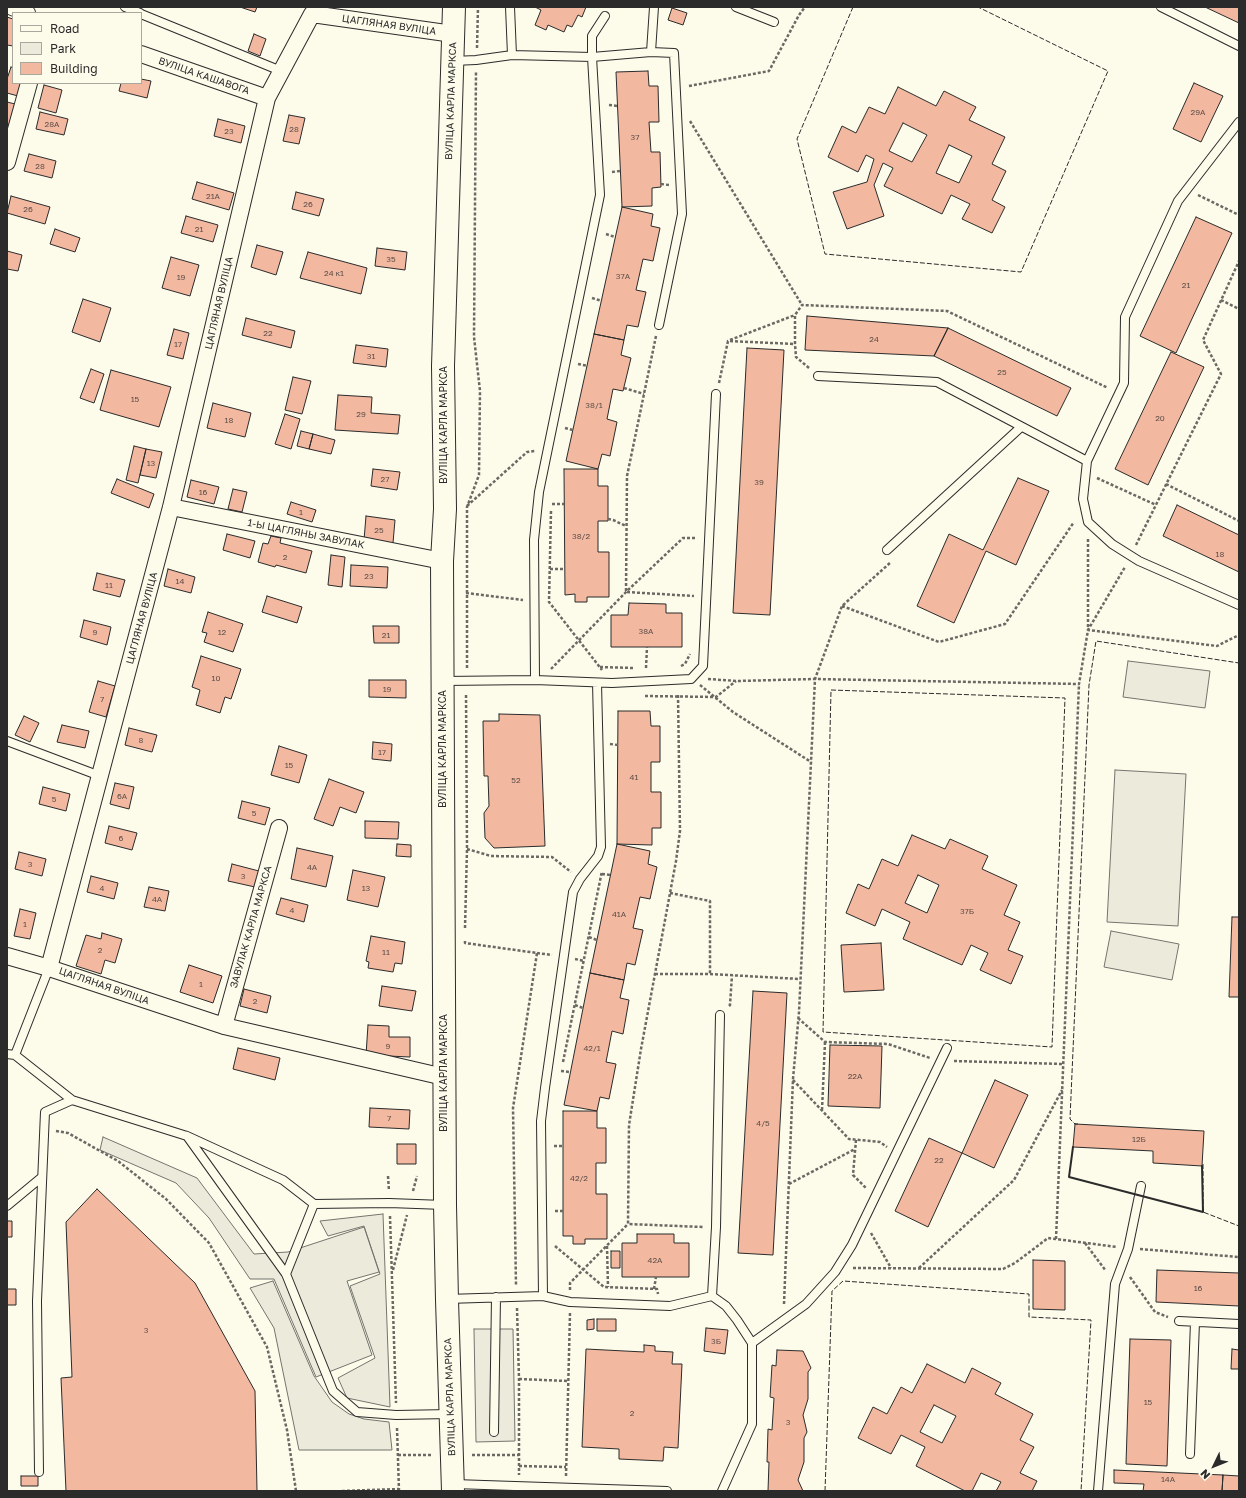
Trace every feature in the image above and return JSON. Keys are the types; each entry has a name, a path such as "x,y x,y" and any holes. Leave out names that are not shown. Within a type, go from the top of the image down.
{"main road":[{"name":"ВУЛІЦА КАРЛА МАРКСА","path":"453,1487 446,1300 442,561 444,509 443,366 454,7"}],"street":[{"path":"12,7 24,12"},
{"name":"ЦАГЛЯНАЯ ВУЛІЦА","path":"444,1077 224,1026 49,968 171,507 267,98 311,11 453,34"},
{"name":"ВУЛІЦА КАШАВОГА","path":"142,54 267,98"},
{"path":"7,162 29,84"},
{"name":"1-Ы ЦАГЛЯНЫ ЗАВУЛАК","path":"171,507 442,561"},
{"name":"ЗАВУЛАК КАРЛА МАРКСА","path":"224,1026 279,828"},
{"path":"7,956 49,968"}],"lane":[{"path":"125,7 138,12"},
{"path":"510,7 512,55"},
{"path":"651,52 654,7"},
{"path":"736,7 774,22"},
{"path":"1161,7 1239,46"},
{"path":"142,14 281,72"},
{"path":"538,680 534,601 534,540 539,492 600,195 592,36 605,16"},
{"path":"452,61 476,60 512,55 592,57 651,52 674,53 682,214 659,325"},
{"path":"1239,122 1178,201 1125,317 1124,383 1088,461 1083,499 1088,522 1112,544 1139,561 1239,605"},
{"path":"818,376 937,382 1088,461"},
{"path":"442,682 467,680 538,680 612,683 691,679 703,666 716,394"},
{"path":"887,550 1021,427"},
{"path":"543,1296 541,1121 573,892 580,879 598,856 601,847 597,683"},
{"path":"7,741 100,776"},
{"path":"49,968 11,1054 72,1100 187,1136 283,1180 314,1204 389,1203 445,1205"},
{"path":"712,1296 716,1227 720,1015"},
{"path":"752,1343 806,1304 838,1268 852,1245 947,1048"},
{"path":"39,1472 37,1301 45,1112 72,1100"},
{"path":"187,1136 286,1274 333,1391 357,1412 396,1415 450,1414"},
{"path":"7,1206 42,1177"},
{"path":"1098,1491 1115,1284 1128,1248 1141,1186"},
{"path":"286,1274 314,1204"},
{"path":"446,1300 543,1296 570,1302 670,1306 712,1296 726,1306 752,1343 752,1424 722,1491"},
{"path":"494,1432 496,1297"},
{"path":"1180,1321 1239,1324"},
{"path":"1190,1454 1195,1322"},
{"path":"453,1487 520,1485 564,1489 667,1491"}],"path":[{"path":"478,7 476,60 474,337 480,391 479,475 466,507 467,849 465,943 537,953 513,1108 516,1296 520,1379 520,1485"},
{"path":"676,88 769,71 799,15 805,7"},
{"path":"594,83 608,86 609,113"},
{"path":"677,99 802,305"},
{"path":"609,105 618,106"},
{"path":"611,164 612,179"},
{"path":"612,172 620,171"},
{"path":"1187,189 1239,215"},
{"path":"604,242 607,228"},
{"path":"606,234 615,237"},
{"path":"1088,630 1131,556 1221,374 1203,340 1239,262"},
{"path":"594,291 592,298 602,301"},
{"path":"1221,300 1239,309"},
{"path":"802,305 795,315 794,344 796,357 818,376"},
{"path":"802,305 947,311 1120,393"},
{"path":"728,341 795,315"},
{"path":"626,592 626,476 659,325"},
{"path":"728,341 794,344"},
{"path":"716,394 728,341"},
{"path":"576,371 579,357"},
{"path":"578,364 588,366"},
{"path":"624,388 644,394"},
{"path":"466,507 527,452 559,450 566,421"},
{"path":"564,428 573,430"},
{"path":"1086,473 1156,505"},
{"path":"1166,484 1239,521"},
{"path":"552,500 549,602 612,683"},
{"path":"552,504 564,504"},
{"path":"842,606 940,642 1005,624 1085,507"},
{"path":"608,519 626,526"},
{"path":"1056,1238 1079,684 1088,630 1088,522"},
{"path":"538,680 626,592 683,538 709,538"},
{"path":"784,1320 793,1079 798,1017 815,679 842,606 894,560 887,550"},
{"path":"550,569 565,569"},
{"path":"626,592 694,596 694,603"},
{"path":"466,593 549,602"},
{"path":"1088,630 1217,646 1239,635"},
{"path":"646,668 647,647"},
{"path":"679,667 685,664 692,652"},
{"path":"600,667 653,668"},
{"path":"691,679 815,679 1079,684"},
{"path":"564,1489 566,1467 570,1283 628,1224 628,1126 680,831 677,696 691,679"},
{"path":"691,679 716,697 733,712 811,763"},
{"path":"638,695 716,697 737,680"},
{"path":"467,849 490,856 552,857 580,879 599,885"},
{"path":"563,1063 603,866"},
{"path":"602,874 611,875"},
{"path":"670,893 710,901 710,974"},
{"path":"589,937 598,940"},
{"path":"655,974 710,974 800,979"},
{"path":"720,1015 730,1005 732,975"},
{"path":"575,1005 583,1008"},
{"path":"798,1017 825,1042 888,1044 941,1061 1063,1064"},
{"path":"822,1110 825,1042"},
{"path":"560,1078 561,1070 570,1072"},
{"path":"793,1079 849,1139 880,1142 897,1152"},
{"path":"919,1269 1014,1180 1062,1090"},
{"path":"44,1128 68,1133 118,1160 166,1199 209,1243 267,1348 287,1430 296,1491"},
{"path":"554,1138 554,1153"},
{"path":"856,1140 853,1175 875,1197"},
{"path":"554,1146 563,1146"},
{"path":"789,1184 855,1149"},
{"path":"342,1491 399,1490 388,1176"},
{"path":"392,1274 417,1176"},
{"path":"554,1204 554,1218"},
{"path":"554,1211 563,1211"},
{"path":"864,1220 891,1268"},
{"path":"628,1224 716,1227"},
{"path":"838,1268 1003,1269 1015,1263 1048,1238 1128,1248 1239,1257"},
{"path":"555,1239 555,1246 604,1287 657,1289 662,1306"},
{"path":"1085,1242 1115,1284"},
{"path":"607,1246 608,1287"},
{"path":"1122,1265 1155,1312 1180,1321"},
{"path":"654,1289 656,1276"},
{"path":"520,1379 568,1381"},
{"path":"519,1466 566,1467"}],"green space":[{"path":"1128,661 1210,671 1205,708 1123,697"},
{"path":"1115,770 1186,774 1178,926 1107,922"},
{"path":"1111,931 1179,944 1172,980 1104,967"},
{"path":"383,1214 390,1407 347,1398 338,1378 375,1358 350,1286 380,1274 364,1226 328,1236 320,1221"},
{"path":"273,1281 314,1376 332,1402 349,1414 364,1419 389,1422 392,1450 299,1450 274,1328 250,1288"}],"shaded area":[{"path":"103,1137 197,1178 254,1254 288,1252 364,1227 379,1272 347,1281 372,1355 316,1377 274,1279 250,1279 209,1218 176,1183 100,1150"},
{"path":"474,1329 513,1329 515,1441 476,1442"}],"building":[{"path":"240,7 257,7 255,12"},
{"path":"535,7 586,7 582,17 578,15 572,27 567,25 564,32 548,25 546,30 535,25 541,10"},
{"path":"1205,7 1239,7 1239,23"},
{"path":"672,8 687,13 683,25 668,20"},
{"path":"7,17 12,19 12,46 7,45"},
{"path":"254,34 266,39 260,56 248,51"},
{"path":"11,67 12,84 22,84 18,96 7,93 7,79"},
{"path":"648,71 649,86 658,86 659,122 649,122 651,152 660,152 661,187 652,188 652,206 622,207 616,72"},
{"path":"142,79 151,81 147,98 119,91 121,84 142,84"},
{"path":"1194,83 1223,96 1201,142 1173,129"},
{"path":"44,85 62,90 56,113 38,108"},
{"path":"898,87 936,106 944,91 976,107 969,120 1005,137 992,164 1006,171 992,200 1005,207 992,233 962,219 970,204 951,195 942,214 884,186 893,168 883,163 874,185 884,216 847,229 833,192 867,182 874,159 866,155 858,172 828,157 842,126 856,133 869,107 885,114","holes":["903,123 927,135 912,162 889,151","949,145 972,156 959,183 936,173"]},
{"path":"7,102 15,104 9,125 7,125"},
{"path":"40,112 68,119 64,135 36,129"},
{"path":"289,115 305,118 299,144 283,141"},
{"path":"218,119 245,126 241,143 214,136"},
{"path":"29,154 56,161 52,178 24,171"},
{"path":"197,182 234,193 229,210 192,199"},
{"path":"296,192 324,199 319,216 292,209"},
{"path":"11,196 50,207 45,224 7,213"},
{"path":"622,207 653,214 651,226 660,228 653,261 643,259 636,290 646,292 638,327 627,325 624,340 594,334"},
{"path":"186,216 218,225 213,242 181,233"},
{"path":"1196,217 1232,233 1176,353 1140,336"},
{"path":"55,229 80,238 75,252 50,244"},
{"path":"257,245 283,252 276,275 251,267"},
{"path":"377,248 407,252 405,270 375,266"},
{"path":"7,251 22,255 18,271 7,269"},
{"path":"308,252 367,268 361,294 300,278"},
{"path":"171,257 199,265 190,296 162,288"},
{"path":"83,299 111,308 100,342 72,332"},
{"path":"807,316 948,328 934,356 805,350"},
{"path":"246,318 295,331 291,348 242,335"},
{"path":"948,328 1071,388 1057,416 934,356"},
{"path":"174,329 189,333 183,359 167,355"},
{"path":"594,334 624,340 621,355 631,358 623,391 613,389 607,419 617,422 610,456 602,454 598,469 566,461"},
{"path":"356,345 388,349 386,367 353,363"},
{"path":"747,348 784,350 770,615 733,613"},
{"path":"1171,352 1204,367 1148,485 1115,469"},
{"path":"91,369 104,374 94,403 80,398"},
{"path":"111,370 171,387 159,427 100,410"},
{"path":"293,377 311,381 302,414 285,410"},
{"path":"338,395 372,397 371,413 400,415 398,434 335,430"},
{"path":"213,403 251,413 245,437 207,428"},
{"path":"285,414 300,419 291,449 275,444"},
{"path":"301,431 313,434 309,449 297,446"},
{"path":"313,434 335,440 331,454 309,449"},
{"path":"134,446 146,449 138,483 126,480"},
{"path":"146,449 162,452 156,478 140,475"},
{"path":"373,469 400,472 397,490 371,486"},
{"path":"564,469 598,469 598,486 608,486 608,521 598,521 598,552 609,552 609,597 587,597 587,602 575,602 575,594 565,595"},
{"path":"1018,478 1049,491 1016,565 986,551 954,623 917,606 949,534 983,550"},
{"path":"117,479 154,494 149,508 111,493"},
{"path":"191,480 219,487 214,504 187,497"},
{"path":"233,489 247,492 242,512 228,509"},
{"path":"291,502 316,510 312,522 287,514"},
{"path":"1177,505 1239,535 1239,572 1163,536"},
{"path":"366,516 395,520 393,543 364,540"},
{"path":"227,534 255,541 250,558 223,550"},
{"path":"271,536 281,538 280,543 312,551 306,573 258,562 263,543 268,544"},
{"path":"331,555 345,557 342,587 328,585"},
{"path":"351,565 388,567 387,588 350,586"},
{"path":"168,569 195,577 191,593 164,586"},
{"path":"97,573 125,580 120,597 93,590"},
{"path":"267,596 302,607 297,623 262,612"},
{"path":"629,603 666,604 666,613 682,613 682,647 611,647 611,615 628,615"},
{"path":"208,612 243,624 233,652 204,642 207,633 202,632"},
{"path":"84,620 111,627 107,645 80,637"},
{"path":"373,626 399,626 399,643 374,643"},
{"path":"201,656 241,669 231,699 225,697 220,713 196,705 200,690 192,687"},
{"path":"369,680 406,680 406,698 369,697"},
{"path":"98,681 115,686 106,717 89,712"},
{"path":"618,711 650,711 651,726 660,726 660,762 651,762 651,792 661,792 661,828 652,828 652,845 617,844"},
{"path":"499,714 540,715 545,846 494,848 485,838 484,813 489,806 488,776 484,776 483,721 499,721"},
{"path":"24,716 39,723 30,742 15,735"},
{"path":"62,725 89,731 85,748 57,742"},
{"path":"129,728 157,735 152,752 125,745"},
{"path":"373,742 392,744 391,761 372,759"},
{"path":"279,746 307,755 299,783 271,775"},
{"path":"329,779 364,792 356,813 340,807 333,826 314,819"},
{"path":"115,783 134,787 129,809 110,804"},
{"path":"43,787 70,794 66,811 39,804"},
{"path":"242,801 270,808 265,825 238,818"},
{"path":"365,821 399,822 398,839 365,838"},
{"path":"109,826 137,833 132,850 105,843"},
{"path":"912,835 945,849 950,839 988,856 982,869 1017,885 1004,915 1020,922 1008,950 1023,956 1011,984 980,970 988,953 971,945 962,965 903,939 910,922 882,909 875,926 846,913 858,884 869,889 882,859 898,866","holes":["918,875 939,885 927,913 905,903"]},
{"path":"397,844 411,845 411,857 396,856"},
{"path":"617,844 650,851 648,864 657,867 650,899 640,897 633,928 643,930 635,965 627,963 624,980 590,973"},
{"path":"297,848 333,856 326,887 291,879"},
{"path":"19,852 46,859 42,876 15,869"},
{"path":"232,864 259,871 255,887 228,881"},
{"path":"353,870 385,877 378,907 347,900"},
{"path":"91,876 118,883 114,899 87,892"},
{"path":"149,887 169,891 165,911 144,907"},
{"path":"281,898 308,905 304,922 276,914"},
{"path":"20,909 36,913 30,939 14,936"},
{"path":"1232,917 1239,917 1239,997 1229,997"},
{"path":"102,933 122,939 115,963 105,960 101,974 76,966 86,935 101,939"},
{"path":"371,936 405,942 402,964 395,963 393,972 368,968 369,962 366,961"},
{"path":"881,943 884,990 844,992 841,945"},
{"path":"189,965 222,976 213,1003 180,992"},
{"path":"590,973 624,980 620,998 629,1000 623,1034 612,1031 606,1062 616,1064 609,1099 600,1097 597,1111 564,1105"},
{"path":"382,986 416,991 412,1011 379,1006"},
{"path":"244,989 271,996 267,1013 240,1006"},
{"path":"753,991 787,993 773,1255 738,1253"},
{"path":"368,1025 389,1026 389,1037 410,1037 410,1057 366,1055"},
{"path":"830,1045 882,1046 880,1108 828,1106"},
{"path":"238,1048 280,1058 275,1080 233,1069"},
{"path":"995,1080 1028,1095 994,1168 962,1153"},
{"path":"370,1108 410,1110 409,1129 369,1127"},
{"path":"563,1111 597,1111 597,1128 606,1128 606,1163 596,1163 596,1194 607,1194 607,1239 585,1239 585,1244 573,1244 573,1236 563,1236"},
{"path":"1075,1124 1204,1131 1202,1166 1153,1163 1153,1151 1073,1147"},
{"path":"929,1138 962,1153 928,1227 895,1211"},
{"path":"397,1144 416,1144 416,1164 397,1164"},
{"path":"97,1189 195,1283 255,1391 257,1491 66,1491 61,1378 72,1377 66,1222"},
{"path":"7,1221 12,1221 12,1237 7,1237"},
{"path":"637,1234 674,1234 674,1243 689,1243 689,1277 622,1277 622,1243 637,1243"},
{"path":"611,1251 620,1251 620,1268 611,1268"},
{"path":"1033,1260 1065,1261 1065,1310 1033,1309"},
{"path":"1157,1270 1239,1273 1239,1306 1156,1302"},
{"path":"7,1289 16,1289 16,1305 7,1305"},
{"path":"594,1319 594,1329 587,1330 587,1320"},
{"path":"597,1319 616,1319 616,1331 597,1331"},
{"path":"706,1328 728,1330 725,1354 704,1351"},
{"path":"1130,1339 1171,1340 1167,1466 1126,1464"},
{"path":"644,1345 655,1346 655,1351 673,1352 672,1364 682,1364 678,1448 664,1447 663,1461 619,1459 619,1449 582,1447 586,1349 644,1352"},
{"path":"1232,1349 1239,1350 1239,1369 1231,1369"},
{"path":"777,1350 803,1351 811,1368 808,1372 808,1399 803,1415 807,1432 804,1438 804,1462 798,1480 803,1491 768,1491 768,1429 772,1430 774,1398 770,1397 772,1365 776,1366"},
{"path":"927,1364 965,1383 972,1368 1001,1383 995,1394 1033,1414 1020,1440 1034,1447 1020,1473 1037,1481 1032,1491 996,1491 1001,1482 981,1473 972,1491 965,1491 916,1466 925,1447 901,1435 891,1454 858,1438 873,1407 887,1414 901,1387 912,1393","holes":["934,1405 956,1416 942,1443 920,1432"]},
{"path":"1114,1470 1223,1475 1222,1491 1143,1491 1144,1484 1114,1483"},
{"path":"1223,1475 1239,1476 1239,1491 1222,1491"},
{"path":"21,1476 38,1476 38,1486 21,1486"}],"fence":[{"path":"853,7 797,139 825,254 1021,272 1108,71 978,7"},
{"path":"1078,1124 1075,1124 1070,1119 1089,685 1096,641 1239,663"},
{"path":"831,690 1065,698 1052,1047 823,1032 831,690"},
{"path":"1203,1164 1203,1212 1239,1226"},
{"path":"825,1491 832,1291 843,1281 1029,1294 1029,1317 1091,1320 1081,1491"}],"wall":[{"path":"1073,1147 1069,1177 1203,1212 1202,1166"}]}
